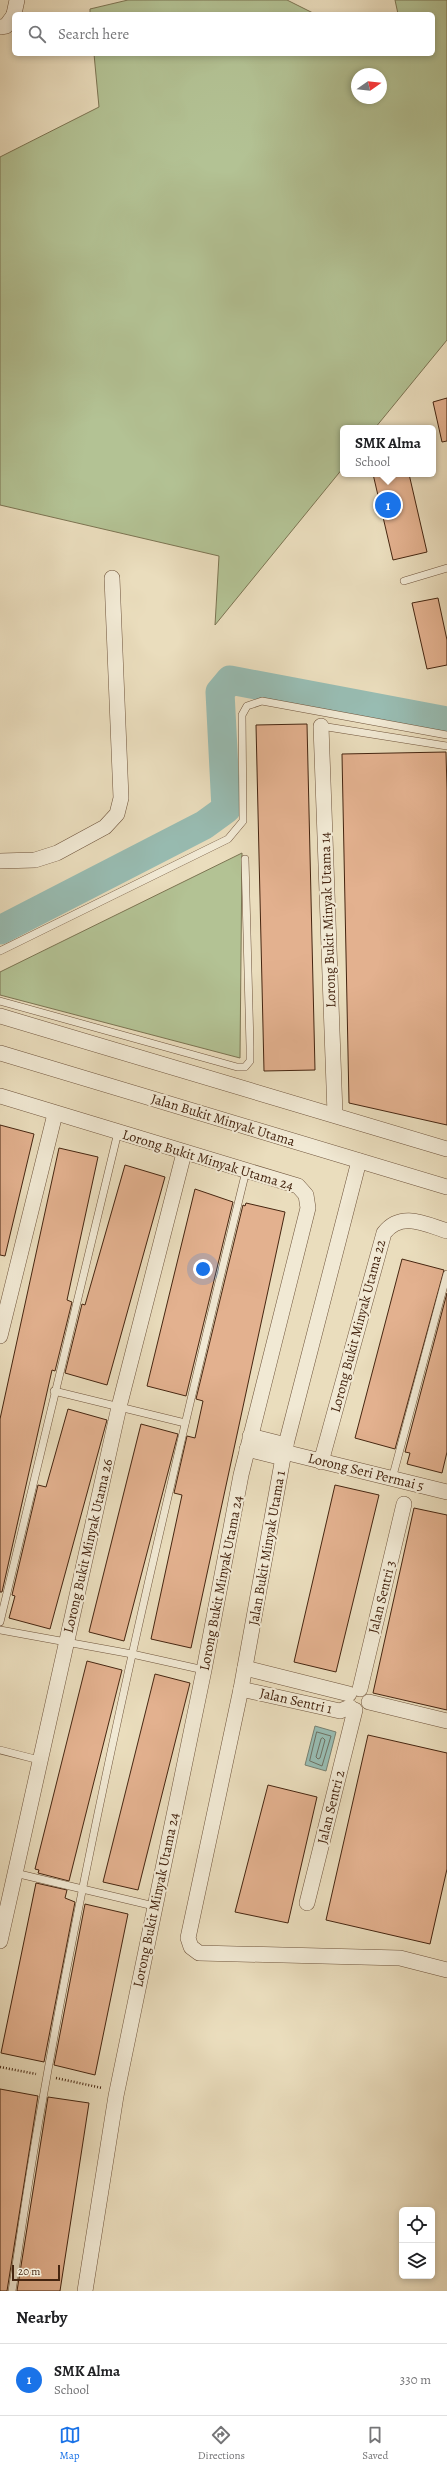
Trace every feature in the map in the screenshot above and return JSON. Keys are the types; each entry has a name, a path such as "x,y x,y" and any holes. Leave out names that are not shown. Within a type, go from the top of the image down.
{"street":[{"path":"14,12 17,0"},
{"path":"0,27 6,26 12,17"},
{"path":"0,861 35,860 57,853 104,827 117,814 121,798 112,578"},
{"name":"Lorong Bukit Minyak Utama 14","path":"321,726 335,1114"},
{"path":"0,1016 335,1114 447,1149"},
{"name":"Jalan Bukit Minyak Utama","path":"0,1053 447,1187"},
{"name":"Lorong Bukit Minyak Utama 24","path":"0,1096 184,1153 298,1186 306,1195 308,1208 249,1442 204,1670 154,1906 116,2096 85,2291"},
{"path":"0,1336 56,1114"},
{"name":"Lorong Bukit Minyak Utama 26","path":"0,1942 39,1760 67,1642 119,1407 184,1153"},
{"name":"Jalan Bukit Minyak Utama 1","path":"359,1161 284,1452 241,1689 188,1938 191,1947 199,1953 400,1958 447,1970"},
{"name":"Lorong Bukit Minyak Utama 22","path":"321,1462 384,1233 392,1225 405,1220 447,1231"},
{"name":"Lorong Seri Permai 5","path":"249,1442 321,1462 447,1492"},
{"name":"Jalan Sentri 3","path":"353,1700 404,1504"},
{"name":"Jalan Sentri 1","path":"245,1668 353,1700"},
{"name":"Jalan Sentri 1","path":"241,1689 340,1711 353,1700"},
{"path":"353,1700 366,1692 369,1702 447,1721"},
{"name":"Jalan Sentri 2","path":"307,1903 353,1700"}],"lane":[{"path":"404,581 447,568"},
{"path":"0,951 228,839 243,821 242,715 247,706 262,701 447,735"},
{"path":"321,726 447,746"},
{"path":"0,1001 236,1067 245,1067 250,1061 250,1046 245,859"},
{"path":"0,1622 54,1390 118,1132"},
{"path":"12,2291 43,2098 132,1654 184,1423 246,1171"},
{"path":"392,1479 447,1274"},
{"path":"54,1390 184,1423"},
{"path":"0,1630 132,1654 204,1670"},
{"path":"0,1750 39,1760"},
{"path":"15,1872 154,1906"}],"green space":[{"path":"128,0 287,0 311,12 90,12 90,9"},
{"path":"395,0 447,0 447,340 377,425 340,425 340,472 215,625 219,556 0,505 0,157 99,107 94,56 435,56 435,12 398,12"},
{"path":"242,853 240,1058 0,995 0,972"}],"water":[{"path":"315,1726 336,1732 326,1771 305,1765"}],"building":[{"path":"447,398 447,441 442,442 433,402"},
{"path":"374,477 410,477 427,552 393,560"},
{"path":"438,598 447,640 447,665 427,669 412,603"},
{"path":"307,724 315,1070 264,1071 256,725"},
{"path":"446,752 447,1125 349,1103 342,754"},
{"path":"0,1125 34,1134 5,1256 0,1255"},
{"path":"59,1148 98,1157 67,1300 72,1302 55,1371 52,1370 2,1592 0,1592 0,1419"},
{"path":"125,1165 165,1177 107,1385 65,1373 82,1304 85,1305"},
{"path":"195,1189 233,1202 186,1396 147,1386"},
{"path":"246,1203 285,1212 191,1648 151,1639 182,1495 174,1493 187,1436 195,1438 203,1401 196,1399 243,1205 245,1206"},
{"path":"402,1259 444,1270 395,1449 355,1438"},
{"path":"447,1293 447,1452 442,1473 407,1464 410,1453 405,1452"},
{"path":"68,1409 107,1420 50,1629 9,1618 15,1596 12,1595 38,1485 46,1487"},
{"path":"141,1424 178,1434 124,1641 89,1632"},
{"path":"335,1485 379,1495 336,1672 294,1662"},
{"path":"414,1508 447,1515 447,1710 373,1693"},
{"path":"87,1661 122,1670 69,1881 38,1873 39,1870 35,1869"},
{"path":"155,1674 190,1683 138,1890 103,1882"},
{"path":"368,1735 447,1753 447,1869 430,1944 326,1920"},
{"path":"268,1785 317,1797 288,1923 235,1912"},
{"path":"36,1883 67,1890 65,1898 75,1902 44,2062 1,2053"},
{"path":"85,1904 128,1914 95,2075 54,2065"},
{"path":"0,2089 38,2096 7,2291 0,2291"},
{"path":"48,2097 89,2103 60,2291 17,2291"}],"waterway":[{"path":"0,930 204,825 226,809 220,692 230,680 447,721"}],"place":[{"name":"SMK Alma","path":"388,505"}]}
